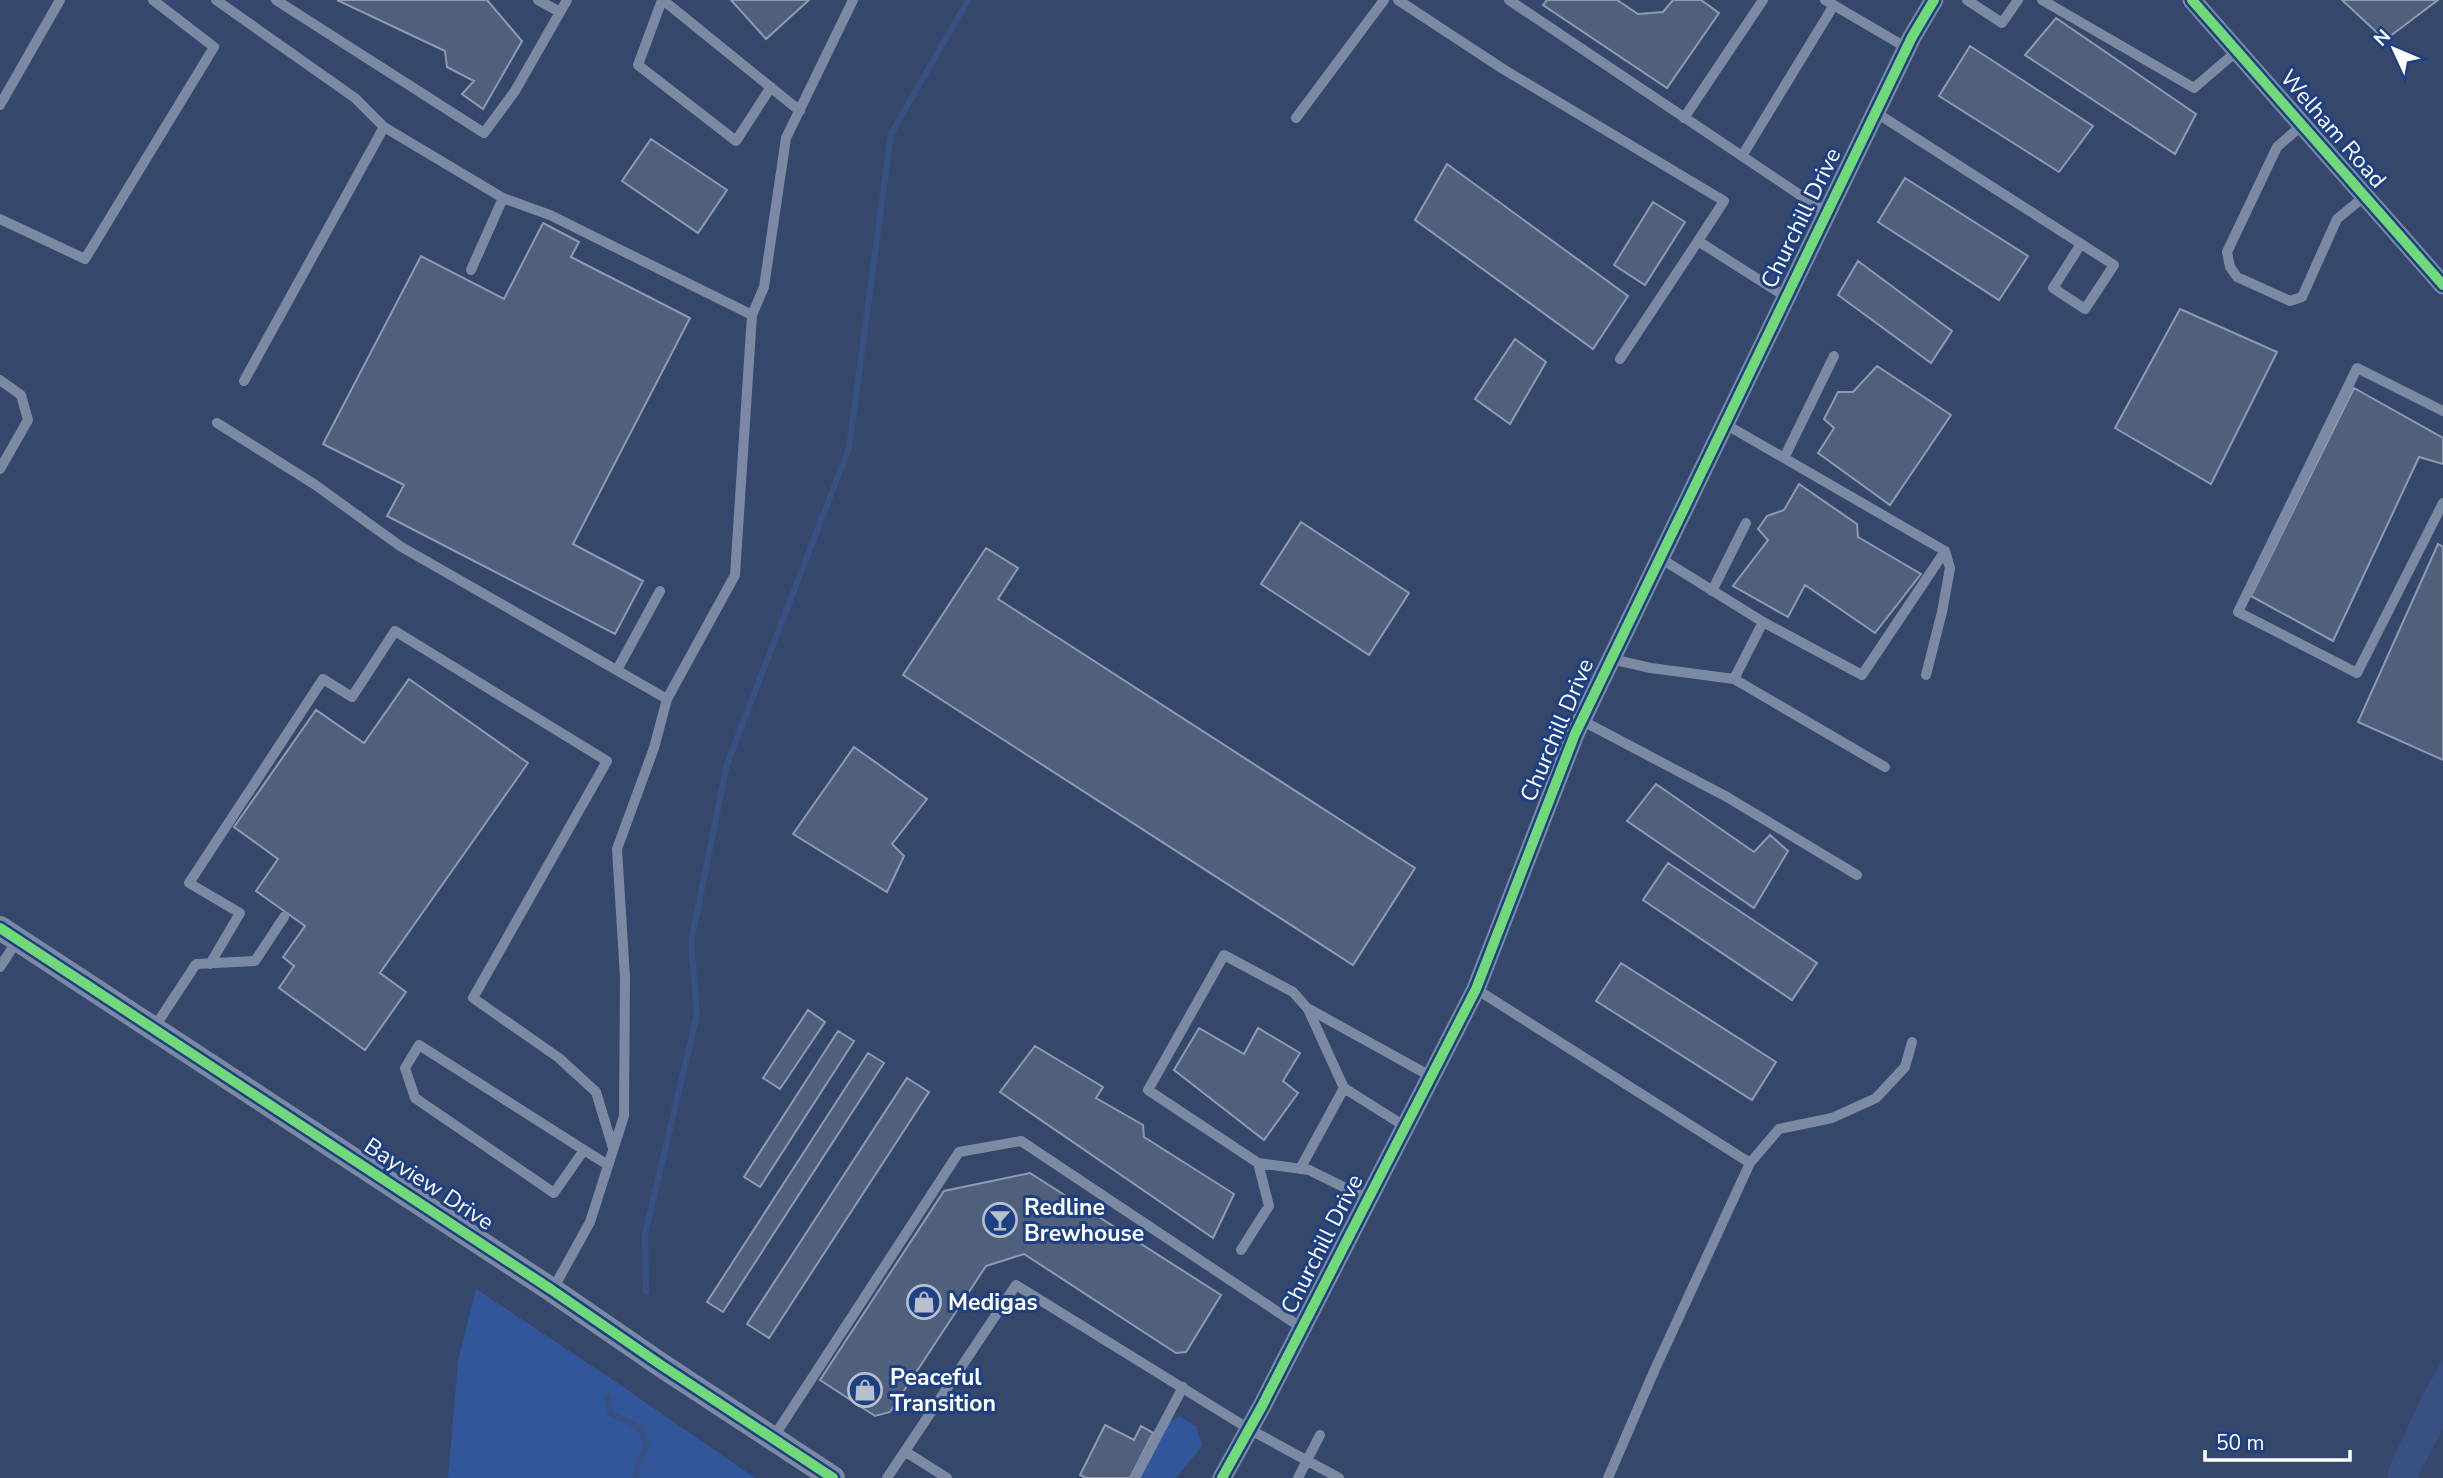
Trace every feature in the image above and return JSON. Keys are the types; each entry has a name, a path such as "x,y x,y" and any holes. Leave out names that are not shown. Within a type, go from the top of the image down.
{"street":[{"name":"Welham Road","path":"2192,0 2443,285"},
{"name":"Churchill Drive","path":"1222,1478 1250,1429 1476,989 1581,720 1875,112 1932,1"},
{"name":"Bayview Drive","path":"9,933 833,1478"}],"lane":[{"path":"0,104 60,0"},
{"path":"0,219 85,259 214,47 153,0"},
{"path":"216,0 355,98 384,127 503,198 550,215 752,315"},
{"path":"276,0 484,133 515,91 567,0"},
{"path":"538,0 560,12"},
{"path":"771,87 736,141 638,65 663,0 771,87 800,111"},
{"path":"552,1290 590,1222 624,1116 625,976 617,849 654,748 667,699 735,576 752,315 764,286 786,138 853,0"},
{"path":"1296,118 1384,0"},
{"path":"1398,0 1503,69 1724,201 1620,359"},
{"path":"1509,0 1827,213"},
{"path":"1684,118 1763,0"},
{"path":"1967,0 2002,23 2018,0"},
{"path":"2042,0 2194,88 2237,51"},
{"path":"1742,156 1829,3 1907,48"},
{"path":"1875,112 2114,265 2085,309 2053,288 2081,244"},
{"path":"2302,125 2277,147 2227,252 2230,267 2237,277 2290,302 2302,297 2337,219 2365,196"},
{"path":"244,381 384,127"},
{"path":"471,270 503,198"},
{"path":"1698,241 1786,297"},
{"path":"1784,458 1834,356"},
{"path":"2443,411 2357,368 2238,612 2357,673 2443,503"},
{"path":"0,380 22,395 28,420 0,469"},
{"path":"217,423 314,484 400,546 667,699"},
{"path":"1725,424 1945,551 1950,568 1926,675"},
{"path":"1712,591 1746,523"},
{"path":"1660,558 1763,622 1862,675 1945,551"},
{"path":"617,670 660,591"},
{"path":"1734,679 1763,622"},
{"path":"210,964 240,913 189,883 323,679 352,697 395,631 607,761 473,998 559,1058 596,1092 613,1148"},
{"path":"1611,659 1651,668 1734,679 1885,767"},
{"path":"1581,720 1727,797 1857,875"},
{"path":"153,1028 196,964 255,961 284,917"},
{"path":"0,967 9,933"},
{"path":"1368,1199 1309,1170 1258,1163 1148,1090 1224,955 1293,992 1308,1009 1344,1088 1406,1127"},
{"path":"1476,989 1750,1163"},
{"path":"1308,1009 1432,1077"},
{"path":"1608,1478 1750,1163 1779,1129 1832,1118 1876,1097 1905,1067 1912,1042"},
{"path":"584,1150 554,1193 415,1098 405,1068 419,1045 608,1165"},
{"path":"1300,1169 1344,1088"},
{"path":"773,1439 960,1152 1021,1141 1302,1328"},
{"path":"1241,1250 1269,1206 1258,1163"},
{"path":"887,1478 1016,1285 1250,1429 1339,1478"},
{"path":"1135,1478 1183,1387"},
{"path":"1298,1478 1320,1435"},
{"path":"905,1452 947,1478"}],"shaded area":[{"path":"476,1289 755,1478 448,1478 458,1361"},
{"path":"2443,1359 2443,1428 2417,1478 2387,1478 2422,1396"},
{"path":"1179,1416 1196,1426 1202,1446 1176,1478 1139,1478 1163,1425"}],"building":[{"path":"337,0 487,0 522,41 483,109 462,94 474,81 447,67 445,51"},
{"path":"731,0 809,0 766,39"},
{"path":"1547,0 1617,0 1638,14 1663,12 1673,0 1701,0 1719,13 1667,88 1543,5"},
{"path":"2342,0 2438,0 2385,40"},
{"path":"2056,18 2196,114 2175,154 2025,55"},
{"path":"1970,46 2093,126 2059,172 1939,96"},
{"path":"651,139 727,190 698,233 622,181"},
{"path":"1447,164 1628,296 1593,349 1415,220"},
{"path":"1905,178 2028,256 1999,300 1878,222"},
{"path":"1653,202 1685,222 1645,285 1614,265"},
{"path":"543,223 579,242 571,257 690,318 573,544 643,581 615,634 387,516 404,485 323,444 421,256 504,299"},
{"path":"1858,261 1952,331 1931,363 1838,295"},
{"path":"2180,309 2277,352 2211,484 2115,428"},
{"path":"1515,339 1546,362 1510,424 1475,399"},
{"path":"1877,366 1951,415 1890,505 1818,453 1834,428 1824,419 1838,392 1853,392"},
{"path":"2354,388 2443,438 2443,464 2419,457 2333,641 2251,596"},
{"path":"1799,484 1857,524 1858,537 1921,574 1875,633 1805,585 1788,617 1733,586 1768,540 1758,529 1767,516 1784,510"},
{"path":"1301,522 1409,593 1369,655 1261,584"},
{"path":"2438,544 2443,547 2443,760 2358,722"},
{"path":"986,548 1018,568 998,599 1415,868 1353,965 903,675"},
{"path":"409,679 528,763 380,973 406,992 365,1050 279,988 294,966 283,957 305,926 256,891 278,859 234,827 316,710 364,743"},
{"path":"854,747 927,799 892,844 904,856 887,892 793,834"},
{"path":"1656,784 1754,852 1770,835 1788,851 1754,908 1627,821"},
{"path":"1668,863 1817,963 1792,1000 1643,900"},
{"path":"1621,963 1776,1062 1752,1100 1596,1001"},
{"path":"808,1010 825,1022 780,1089 763,1078"},
{"path":"1199,1028 1244,1054 1258,1028 1300,1053 1283,1081 1298,1093 1264,1140 1174,1070"},
{"path":"838,1031 854,1041 760,1187 744,1177"},
{"path":"1035,1046 1103,1087 1096,1098 1143,1125 1144,1137 1234,1194 1213,1238 1000,1092"},
{"path":"868,1053 884,1063 723,1312 707,1302"},
{"path":"907,1078 929,1092 769,1338 747,1324"},
{"path":"1030,1173 1221,1295 1186,1352 1176,1353 1024,1254 986,1266 890,1412 875,1416 820,1380 944,1191"},
{"path":"1105,1425 1134,1440 1141,1426 1153,1433 1130,1478 1086,1478 1080,1475"}],"waterway":[{"path":"646,1291 645,1234 697,1015 691,942 727,764 849,448 891,134 968,0"},
{"path":"607,1397 611,1414 640,1427 647,1446 639,1461 635,1478"}],"cycle path":[{"path":"1222,1478 1262,1406 1476,989 1575,734 1912,37 1934,0"},
{"path":"2192,0 2443,285"},
{"path":"0,928 833,1478"}],"place":[{"name":"Redline Brewhouse","path":"1000,1220"},
{"name":"Medigas","path":"924,1302"},
{"name":"Peaceful Transition","path":"865,1390"}]}
